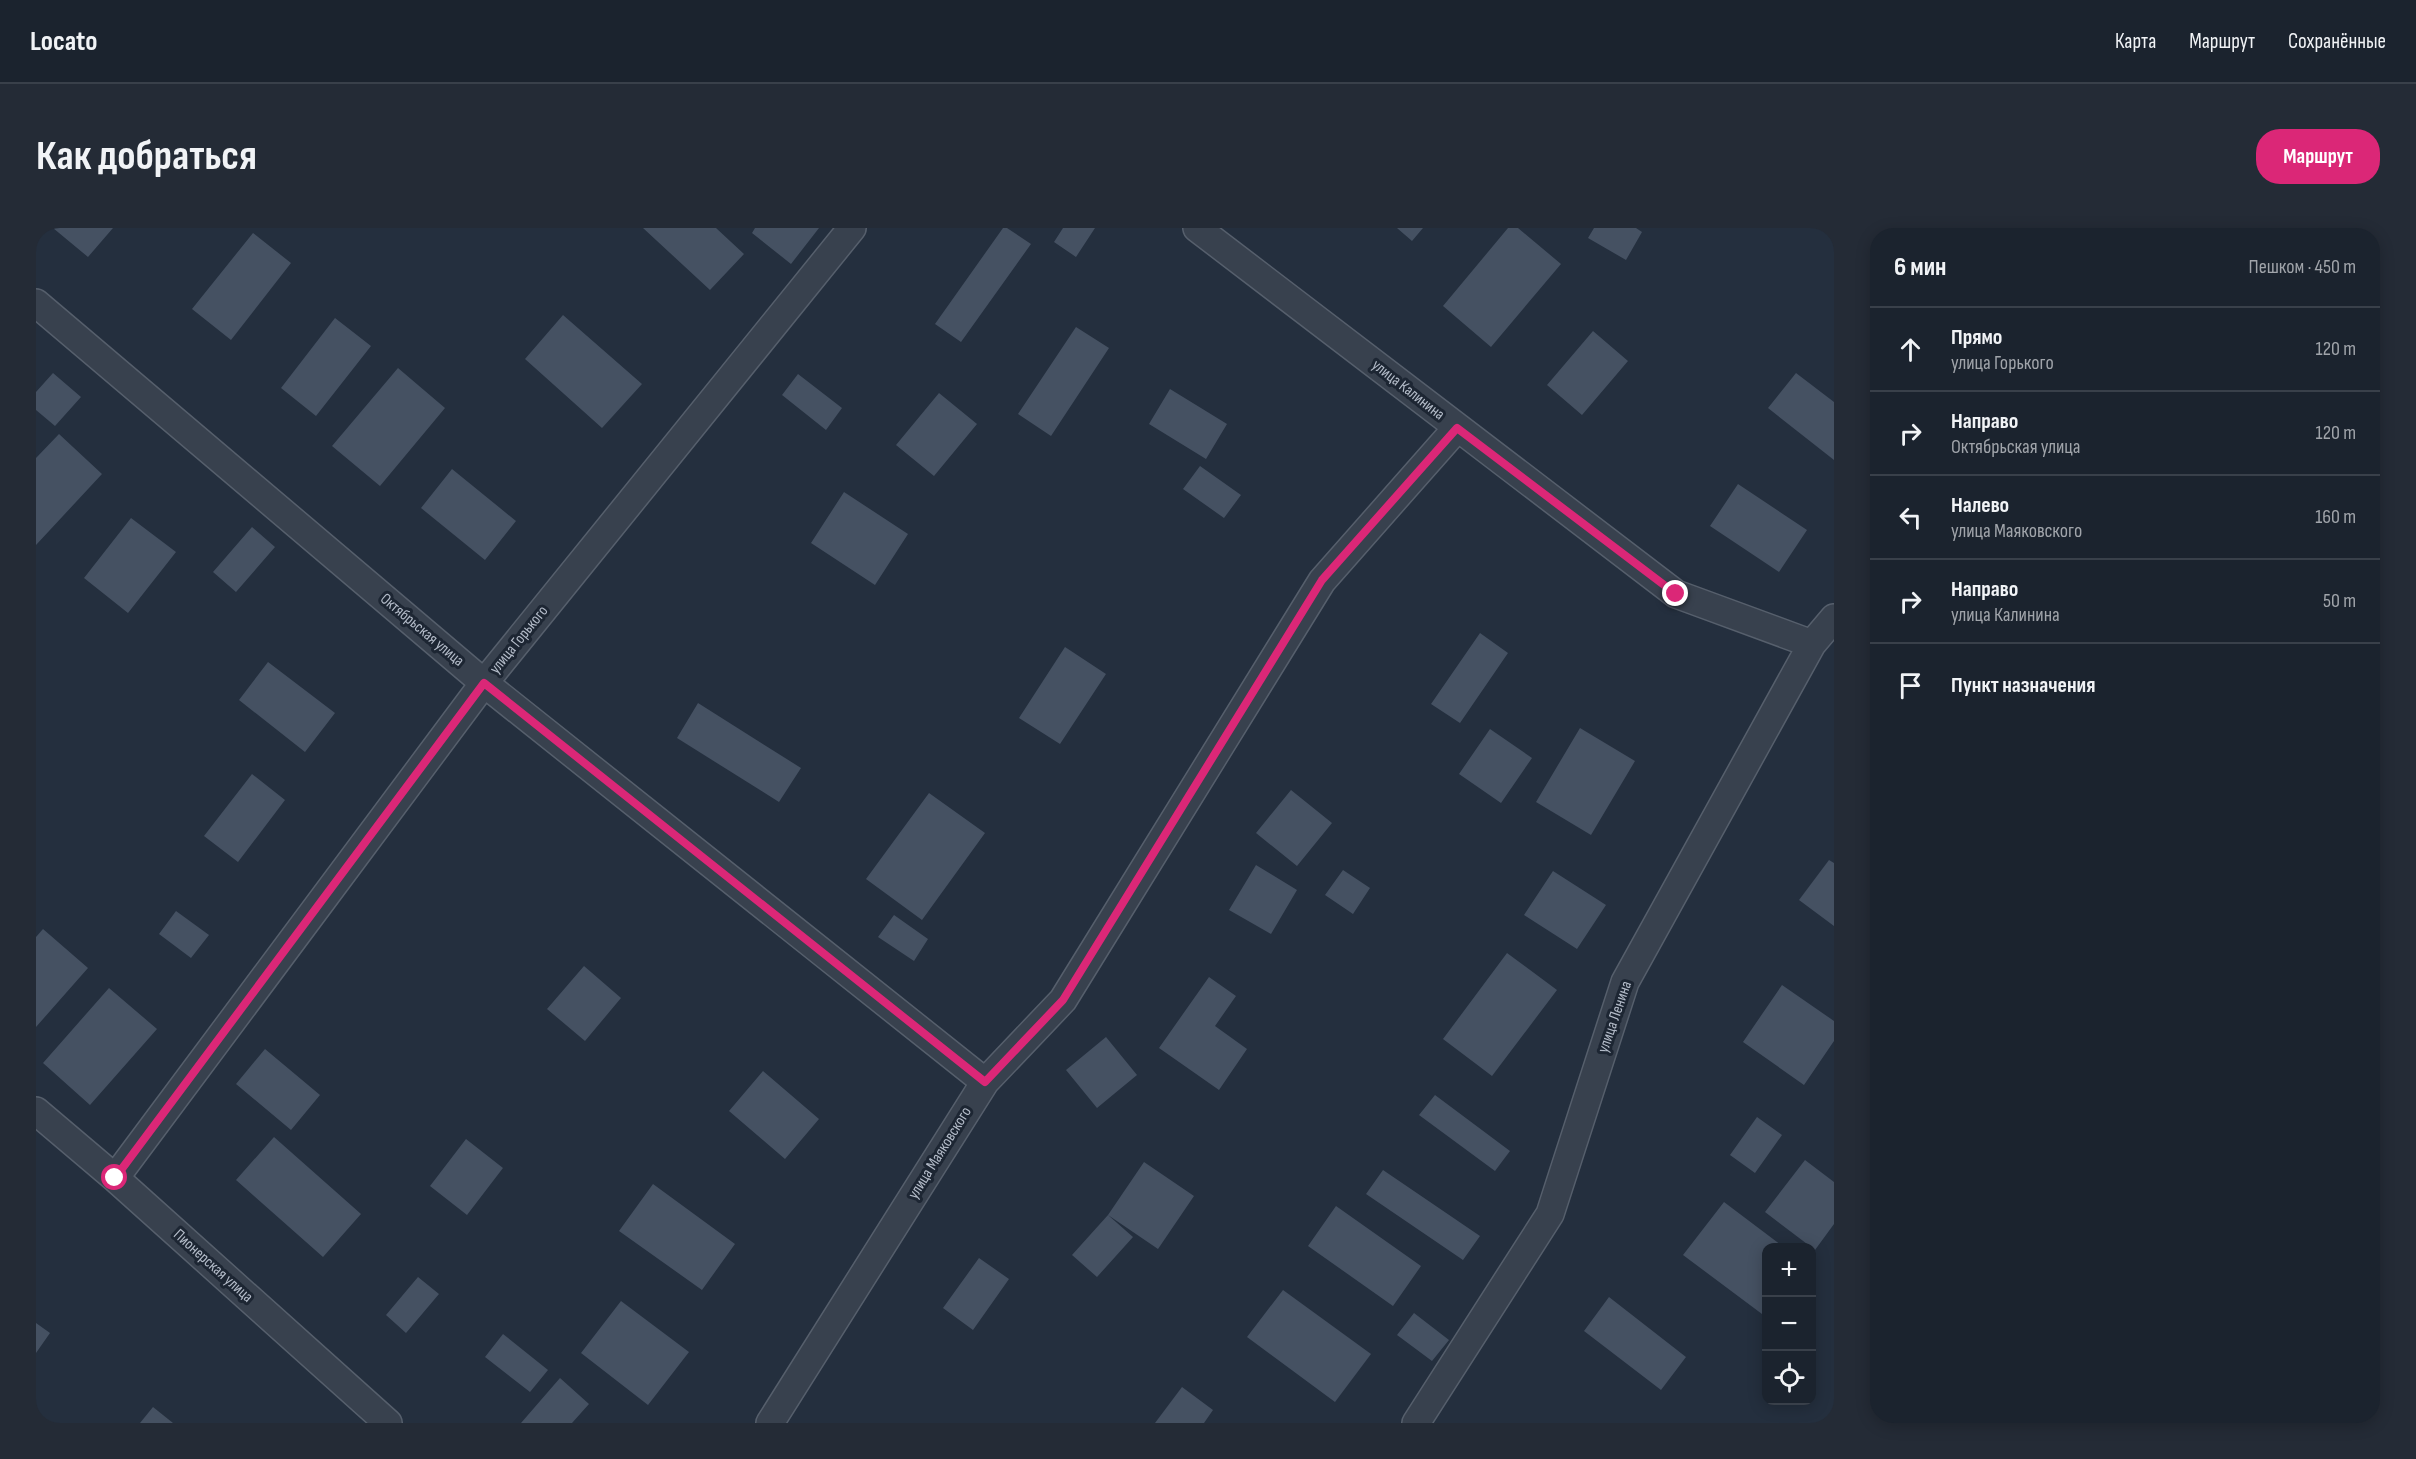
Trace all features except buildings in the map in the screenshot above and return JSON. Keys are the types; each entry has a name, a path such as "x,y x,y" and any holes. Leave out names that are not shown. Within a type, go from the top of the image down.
{"street":[{"name":"улица Горького","path":"115,1178 484,683 852,228"},
{"name":"улица Калинина","path":"1197,228 1676,594 1812,644"},
{"name":"Октябрьская улица","path":"36,303 484,683 985,1082"},
{"name":"улица Маяковского","path":"770,1423 985,1082 1063,1000 1322,580 1457,428"},
{"name":"улица Ленина","path":"1416,1423 1550,1214 1625,982 1812,644 1834,618"},
{"name":"Пионерская улица","path":"36,1111 115,1178 388,1423"}],"route":[{"path":"115,1178 484,683 985,1082 1063,1000 1322,580 1457,428 1676,594"}]}
